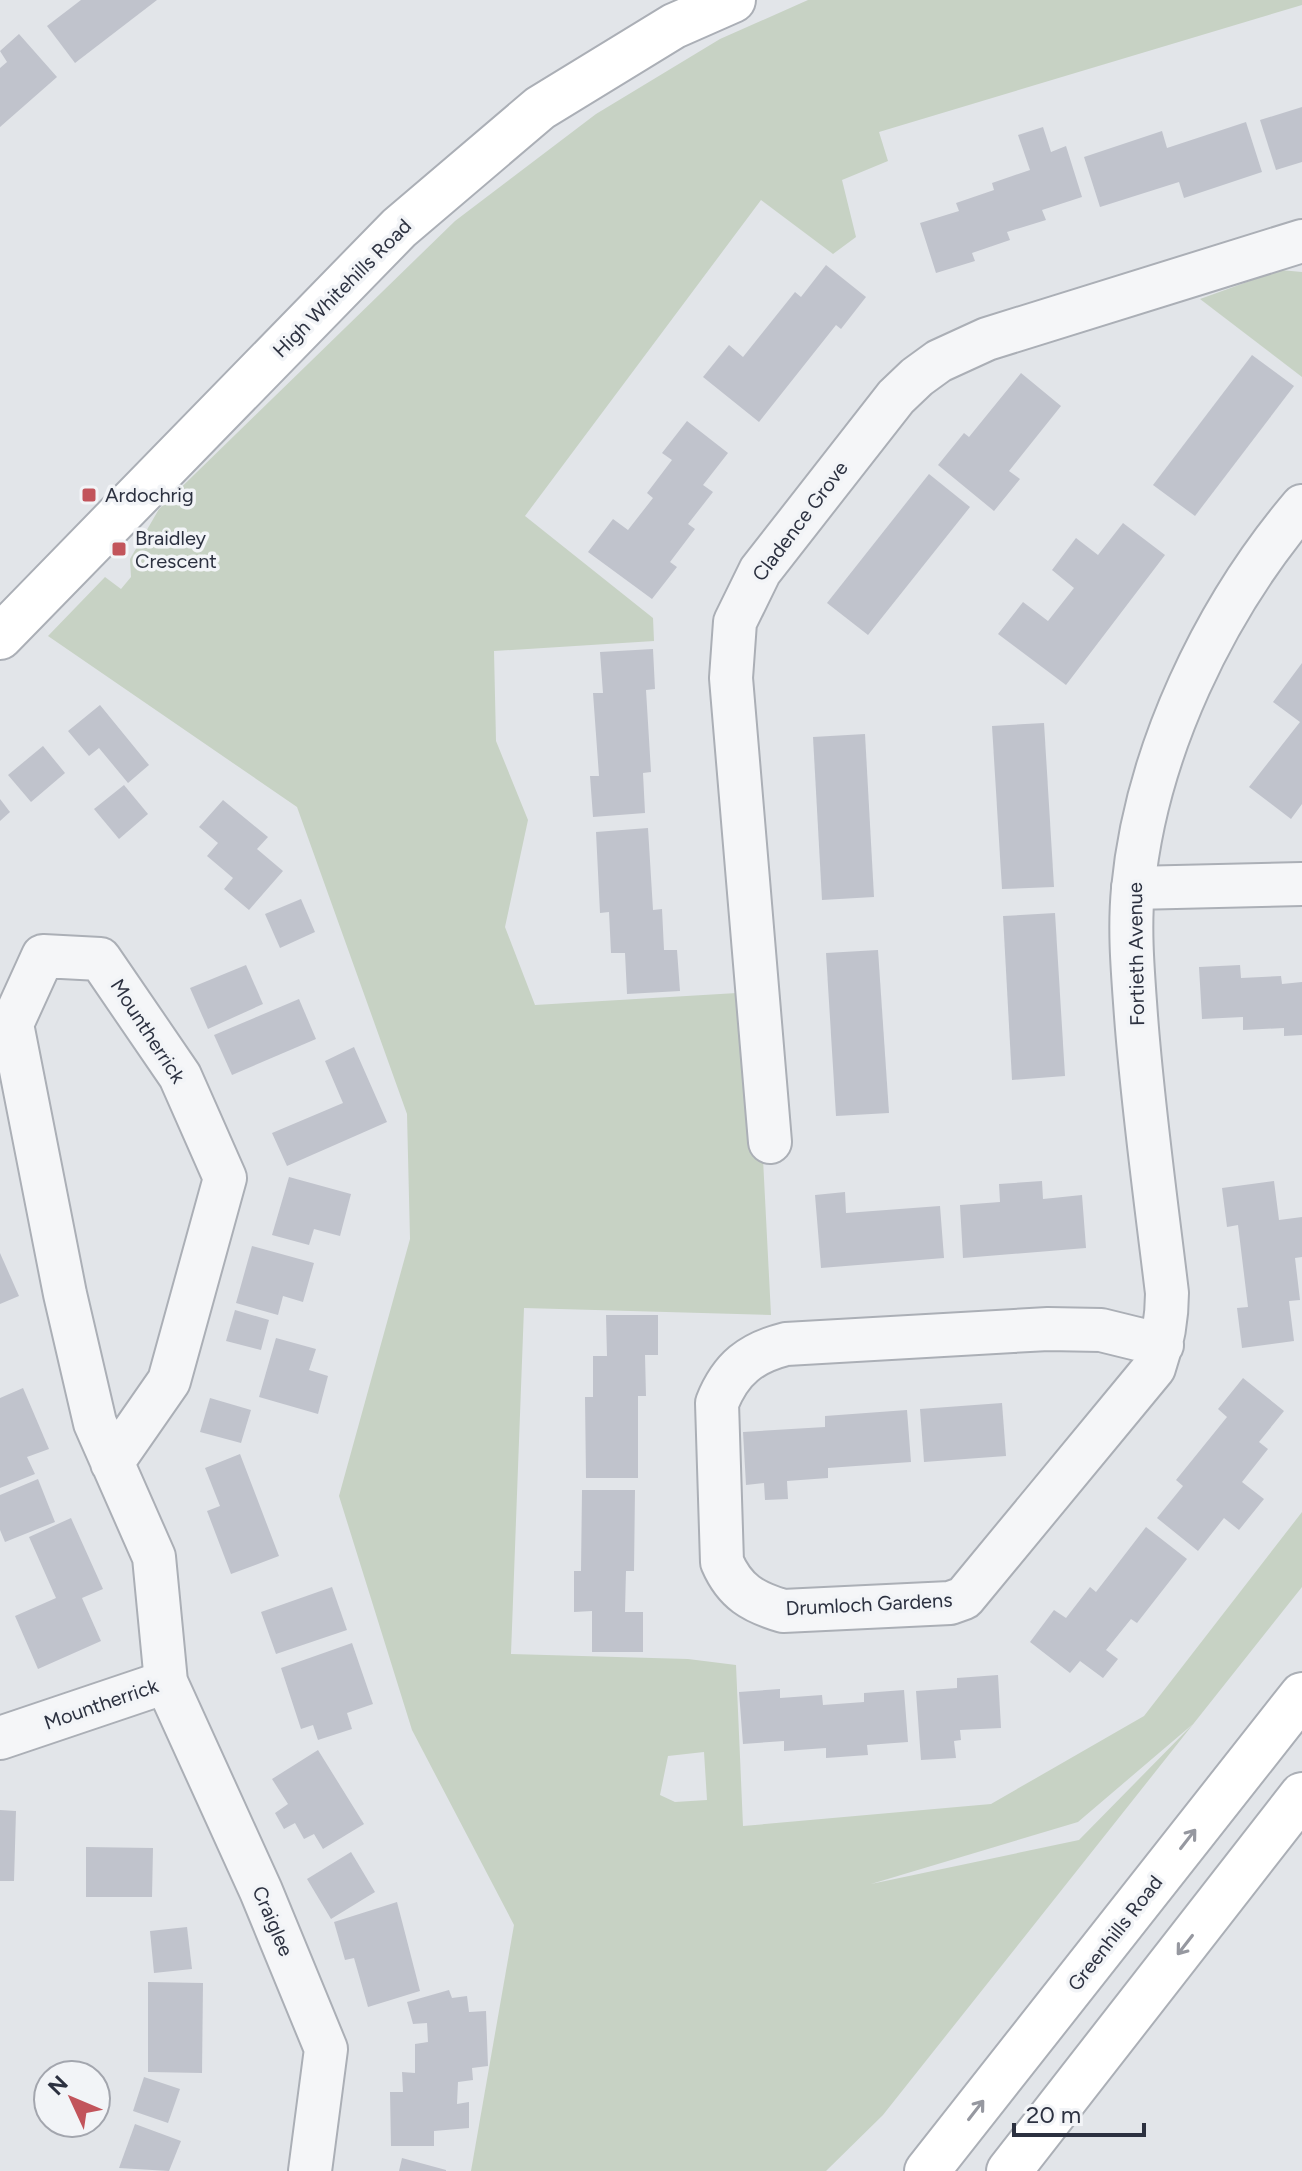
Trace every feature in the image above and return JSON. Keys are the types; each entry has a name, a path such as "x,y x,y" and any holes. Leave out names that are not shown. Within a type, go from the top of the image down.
{"street":[{"name":"High Whitehills Road","path":"0,637 399,228 540,108 674,26 733,0"},
{"name":"Cladence Grove","path":"770,1142 731,678 735,622 760,571 896,397 939,361 987,339 1088,305 1302,241"},
{"name":"Fortieth Avenue","path":"1162,1345 1167,1322 1167,1293 1140,1066 1133,966 1133,888 1141,829 1166,746 1199,667 1245,585 1302,506"},
{"path":"1133,888 1302,884"},
{"name":"Mountherrick","path":"0,1738 166,1682 154,1557 112,1463 95,1423 68,1308 12,1024 43,956 100,959 180,1076 225,1178 169,1381 112,1463"},
{"name":"Drumloch Gardens","path":"1048,1329 1101,1330 1162,1345 1154,1368 1140,1389 964,1598 950,1603 783,1611 758,1604 738,1590 729,1577 722,1562 717,1403 726,1382 758,1351 786,1344 1048,1329"},
{"name":"Craiglee","path":"166,1682 261,1891 326,2049 310,2171"},
{"name":"Greenhills Road","path":"927,2171 1302,1695"},
{"path":"1009,2171 1302,1795"}],"green space":[{"path":"808,0 1302,0 1302,5 879,132 888,161 842,180 856,237 833,254 761,200 525,516 653,618 654,641 494,651 496,741 528,820 505,927 535,1005 737,993 763,1159 771,1315 524,1308 511,1654 688,1659 736,1665 743,1826 991,1804 1144,1716 1302,1512 1302,1587 883,2115 826,2171 471,2171 514,1925 412,1730 339,1496 410,1239 407,1114 297,807 48,636 105,577 121,589 131,577 130,559 159,509 455,221 596,114 720,39","holes":["1193,1724 1079,1840 871,1884 1078,1822","704,1752 707,1800 675,1802 660,1795 668,1756"]},
{"path":"1280,270 1302,272 1302,377 1200,299"}],"building":[{"path":"81,0 157,0 75,63 47,26"},
{"path":"19,34 57,77 0,127 0,68 7,62 0,51"},
{"path":"1302,107 1302,162 1276,170 1260,120"},
{"path":"1246,122 1262,172 1184,198 1179,182 1100,207 1084,157 1162,131 1167,148"},
{"path":"1043,127 1051,152 1066,146 1082,197 1042,210 1046,220 1007,232 1010,240 972,253 975,261 936,273 920,223 959,211 956,203 994,190 992,183 1030,170 1018,135"},
{"path":"826,265 866,297 841,329 836,325 759,422 703,377 729,345 743,357 795,292 801,297"},
{"path":"1252,355 1294,386 1195,516 1153,485"},
{"path":"1021,373 1061,406 1009,471 1020,479 994,511 938,465 964,433 969,437"},
{"path":"687,421 728,453 703,485 713,492 688,524 695,529 670,562 677,567 652,599 588,552 613,519 628,530 653,498 647,493 672,460 662,453"},
{"path":"929,474 970,507 868,635 827,603"},
{"path":"1123,523 1165,555 1066,685 998,634 1023,602 1048,621 1074,588 1052,570 1076,538 1098,555"},
{"path":"653,649 655,689 646,690 651,772 643,773 645,813 593,817 590,776 599,776 593,693 603,693 600,652"},
{"path":"1302,663 1302,804 1291,819 1249,787 1300,722 1273,702"},
{"path":"100,705 149,765 128,783 99,748 89,756 68,731"},
{"path":"1044,723 1054,887 1002,889 992,726"},
{"path":"865,734 874,897 822,900 813,737"},
{"path":"43,746 65,773 31,802 8,775"},
{"path":"124,785 148,814 119,839 94,809"},
{"path":"0,799 10,812 0,821"},
{"path":"223,800 268,837 257,849 283,871 249,910 224,889 233,878 207,856 218,843 199,827"},
{"path":"648,828 653,910 662,909 664,950 677,950 680,991 627,994 625,953 611,953 609,912 600,913 596,832"},
{"path":"301,899 315,932 280,948 265,914"},
{"path":"1055,913 1065,1076 1012,1080 1003,916"},
{"path":"878,950 889,1113 836,1116 826,953"},
{"path":"246,965 263,1004 208,1029 190,988"},
{"path":"1240,965 1241,978 1281,976 1282,984 1302,982 1302,1035 1284,1036 1284,1028 1243,1030 1243,1017 1202,1019 1199,967"},
{"path":"299,999 316,1039 232,1075 214,1035"},
{"path":"354,1047 387,1122 287,1166 272,1133 343,1103 325,1061"},
{"path":"289,1177 351,1194 340,1236 314,1229 309,1245 272,1235"},
{"path":"1042,1181 1043,1199 1082,1195 1086,1248 963,1258 960,1205 1000,1202 999,1184"},
{"path":"1274,1181 1279,1220 1302,1217 1302,1257 1295,1258 1300,1300 1289,1301 1294,1341 1242,1348 1237,1308 1248,1307 1238,1225 1227,1227 1222,1188"},
{"path":"845,1192 846,1213 940,1206 944,1258 821,1268 815,1195"},
{"path":"252,1246 314,1263 303,1302 283,1296 278,1315 236,1303"},
{"path":"0,1253 19,1296 0,1304"},
{"path":"235,1310 269,1320 261,1350 226,1341"},
{"path":"606,1315 658,1315 658,1355 645,1355 646,1396 638,1396 638,1478 586,1478 585,1397 593,1397 593,1356 607,1356"},
{"path":"276,1338 316,1349 309,1370 328,1376 318,1414 259,1397"},
{"path":"1243,1378 1284,1411 1259,1442 1268,1449 1242,1482 1264,1499 1239,1530 1224,1518 1198,1551 1157,1518 1183,1486 1176,1480 1227,1417 1218,1409"},
{"path":"23,1388 49,1449 27,1457 35,1474 0,1488 0,1398"},
{"path":"210,1398 251,1410 241,1443 200,1432"},
{"path":"1002,1403 1006,1456 924,1462 920,1409"},
{"path":"907,1410 911,1462 828,1468 828,1478 787,1481 788,1499 765,1500 764,1483 746,1485 743,1432 825,1427 825,1416"},
{"path":"240,1454 279,1556 231,1574 207,1511 220,1506 205,1468"},
{"path":"38,1479 55,1522 5,1542 0,1530 0,1495"},
{"path":"582,1490 635,1490 634,1571 626,1571 625,1612 643,1612 643,1652 592,1652 592,1611 574,1612 574,1571 581,1571"},
{"path":"71,1518 103,1589 82,1598 101,1641 38,1669 15,1616 56,1598 29,1537"},
{"path":"1146,1527 1187,1559 1137,1623 1131,1619 1106,1650 1118,1659 1103,1678 1080,1661 1070,1673 1030,1642 1054,1610 1066,1618 1090,1587 1096,1592"},
{"path":"332,1587 347,1630 276,1654 261,1612"},
{"path":"352,1643 373,1704 347,1713 352,1729 318,1740 313,1725 301,1729 281,1668"},
{"path":"998,1675 1001,1728 960,1730 961,1740 954,1741 956,1758 921,1760 916,1691 957,1688 957,1678"},
{"path":"780,1689 780,1698 822,1695 823,1705 864,1702 864,1693 904,1690 908,1742 867,1745 868,1755 826,1758 826,1748 784,1751 784,1741 743,1744 739,1692"},
{"path":"318,1750 364,1824 323,1849 314,1834 304,1839 295,1823 284,1829 275,1813 288,1804 272,1779"},
{"path":"0,1810 16,1811 14,1881 0,1881"},
{"path":"86,1847 153,1848 152,1897 86,1897"},
{"path":"351,1852 375,1892 331,1919 307,1879"},
{"path":"397,1902 420,1991 368,2007 354,1958 345,1960 334,1922"},
{"path":"187,1927 192,1969 154,1973 150,1931"},
{"path":"148,1982 203,1983 202,2073 148,2072"},
{"path":"449,1990 452,1998 467,1996 469,2012 486,2011 488,2066 472,2068 473,2080 458,2082 457,2104 469,2102 469,2128 434,2131 434,2146 391,2146 390,2092 403,2092 402,2072 415,2073 415,2044 428,2042 427,2023 413,2024 407,2002"},
{"path":"144,2077 180,2089 168,2123 133,2111"},
{"path":"135,2124 181,2141 169,2171 119,2168"},
{"path":"402,2158 446,2170 446,2171 399,2171"}],"place":[{"name":"Ardochrig","path":"89,495"},
{"name":"Braidley Crescent","path":"119,549"}]}
